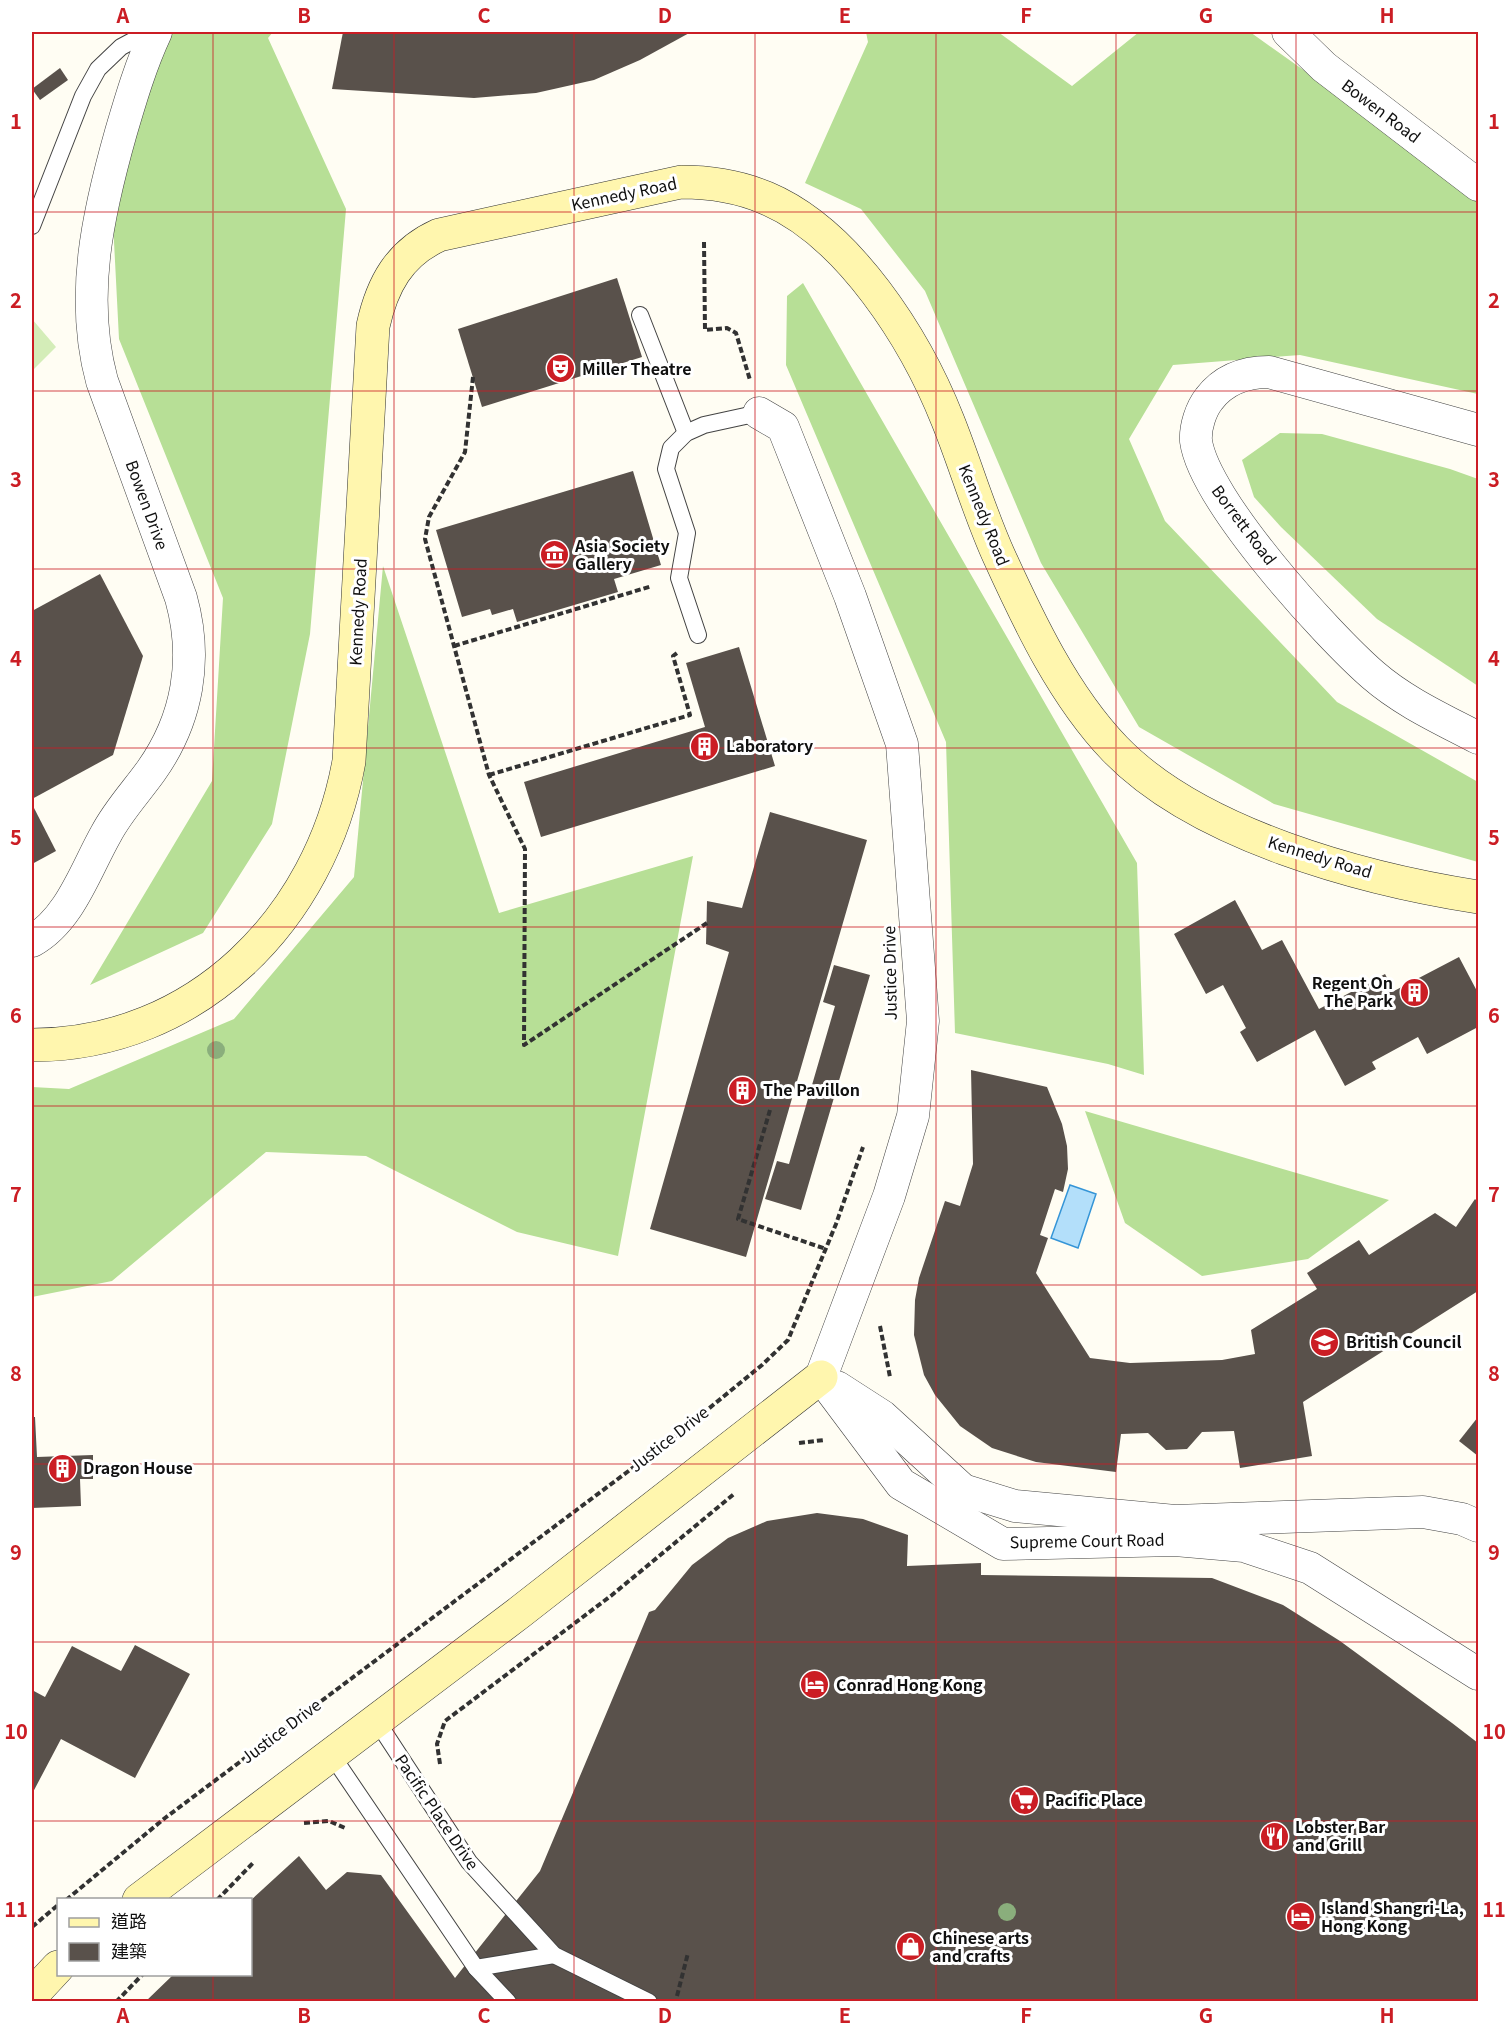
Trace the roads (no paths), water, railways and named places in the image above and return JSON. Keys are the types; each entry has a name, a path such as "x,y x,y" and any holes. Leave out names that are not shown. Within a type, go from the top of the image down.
{"street":[{"name":"Bowen Drive","path":"32,941 57,919 67,906 111,824 161,756 181,712 190,672 188,623 182,598 102,381 97,363 92,309 92,271 105,189 136,81 156,32"},
{"name":"Bowen Road","path":"1288,32 1324,67 1479,184"},
{"name":"Kennedy Road","path":"32,1045 52,1045 99,1038 154,1021 184,1007 216,986 259,944 291,903 313,868 344,789 349,761 373,326 382,292 399,263 411,250 439,235 681,182 711,182 767,198 822,235 868,283 888,310 932,385 999,556 1046,649 1096,726 1135,767 1190,805 1270,843 1398,881 1479,897"},
{"name":"Borrett Road","path":"1479,430 1284,375 1255,372 1229,380 1215,390 1205,404 1196,440 1211,482 1231,513 1321,622 1348,651 1396,693 1479,738"},
{"path":"140,1898 529,1605 821,1377 888,1196 913,1116 922,1021 902,744 850,596 783,427 759,413"},
{"name":"Supreme Court Road","path":"821,1377 882,1416 963,1490 1015,1506 1175,1521 1423,1512 1462,1519 1479,1526"},
{"name":"Supreme Court Road","path":"821,1377 901,1484 1004,1544 1175,1540 1244,1546 1310,1568 1479,1674"},
{"path":"32,1977 57,1966"},
{"path":"32,1995 57,1967"},
{"path":"45,2001 57,1975"}],"lane":[{"path":"32,226 83,96 98,69 122,47 149,32"},
{"path":"640,315 686,433"},
{"path":"698,635 679,578 687,533 666,470 671,448 686,433 704,425 759,413"},
{"name":"Pacific Place Drive","path":"376,1720 469,1862 555,1955 649,2001"},
{"path":"331,1754 476,1968 508,2001"},
{"path":"476,1968 555,1955"}],"water":[{"path":"1070,1185 1096,1194 1078,1248 1051,1238"}],"place":[{"name":"Miller Theatre","path":"561,369"},
{"name":"Asia Society Gallery","path":"554,555"},
{"name":"Laboratory","path":"705,746"},
{"name":"Regent On The Park","path":"1414,992"},
{"name":"The Pavillon","path":"742,1090"},
{"name":"British Council","path":"1325,1342"},
{"name":"Dragon House","path":"62,1468"},
{"name":"Conrad Hong Kong","path":"815,1685"},
{"name":"Pacific Place","path":"1024,1800"},
{"name":"Lobster Bar and Grill","path":"1274,1836"},
{"name":"Island Shangri-La, Hong Kong","path":"1300,1917"},
{"name":"Chinese arts and crafts","path":"911,1947"}]}
